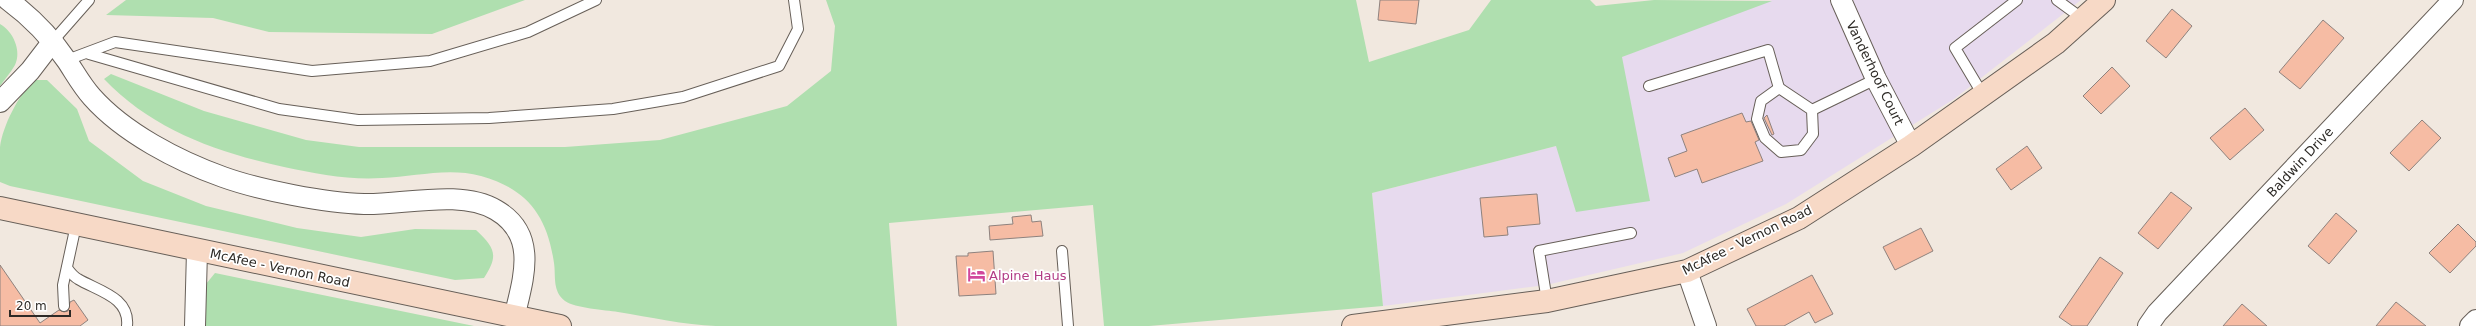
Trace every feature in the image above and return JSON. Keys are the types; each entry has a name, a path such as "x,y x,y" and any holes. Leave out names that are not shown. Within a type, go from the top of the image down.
{"main road":[{"name":"McAfee - Vernon Road","path":"1353,326 1435,322 1547,301 1687,271 1798,218 1911,146 2056,43 2104,0"},
{"name":"McAfee - Vernon Road","path":"0,208 514,318 560,326"}],"street":[{"path":"8,0 32,17 67,60 92,98 110,114 152,144 183,162 225,178 334,202 364,204 469,200 496,210 517,231 526,257 525,272 514,318"},
{"name":"Vanderhoof Court","path":"1841,0 1876,80 1911,146"},
{"name":"Baldwin Drive","path":"2148,326 2158,313 2453,0"},
{"path":"0,102 30,70 52,41"},
{"path":"195,326 197,251"},
{"path":"1687,271 1706,326"},
{"path":"2470,326 2476,320"}],"lane":[{"path":"52,41 89,0"},
{"path":"67,60 89,54 115,42 312,71 430,61 528,32 596,0"},
{"path":"89,54 278,109 358,120 489,118 613,109 684,96 779,66 798,29 794,0"},
{"path":"1983,95 1955,48 2017,0"},
{"path":"2057,0 2083,19"},
{"path":"1650,86 1768,50 1779,88 1812,110"},
{"path":"1812,110 1876,80"},
{"path":"1779,88 1761,101 1756,118 1765,138 1781,152 1801,150 1813,134 1812,110"},
{"path":"64,306 63,285 76,225"},
{"path":"1547,301 1539,251 1631,233"},
{"path":"1062,251 1068,326"},
{"path":"67,268 77,279 113,296 123,306 128,318 127,326"}],"shaded area":[{"path":"1772,0 2081,0 1954,99 1786,204 1683,253 1546,285 1383,306 1372,193 1556,146 1649,201 1621,57"}],"green space":[{"path":"126,0 525,0 432,34 269,32 213,18 106,15"},
{"path":"826,0 1356,0 1369,62 1469,30 1491,0 1590,0 1596,6 1654,0 1772,1 1622,57 1650,201 1576,212 1556,146 1372,193 1383,306 1149,326 1104,326 1093,205 889,223 897,326 716,326 679,322 576,305 565,301 558,293 555,283 551,246 540,218 532,206 511,188 481,176 468,173 443,172 382,178 345,177 308,172 259,161 210,146 165,125 143,112 123,97 104,79 111,74 204,111 306,140 359,147 565,147 660,140 787,106 831,71 835,26"},
{"path":"0,24 9,31 15,42 17,48 17,60 10,73 0,86"},
{"path":"33,80 47,80 77,109 89,141 143,181 206,206 297,228 361,237 415,229 476,230 491,247 493,252 492,263 484,278 455,280 10,186 0,182 0,147 4,130 12,112"},
{"path":"215,273 474,326 206,326 206,284"}],"building":[{"path":"1380,0 1419,0 1416,24 1378,20"},
{"path":"2172,9 2192,26 2166,58 2146,41"},
{"path":"2323,20 2344,38 2300,89 2279,72"},
{"path":"2112,67 2130,86 2101,114 2083,96"},
{"path":"2245,108 2264,130 2230,160 2210,138"},
{"path":"1742,113 1746,122 1751,121 1759,140 1755,142 1763,161 1702,183 1697,169 1675,177 1668,158 1687,151 1681,135"},
{"path":"1767,115 1774,134 1772,135 1764,118"},
{"path":"2422,120 2441,138 2409,171 2390,153"},
{"path":"2027,146 2042,168 2011,190 1996,169"},
{"path":"2171,192 2192,208 2158,249 2138,233"},
{"path":"1537,194 1540,224 1507,227 1508,235 1484,237 1480,198"},
{"path":"2336,213 2357,231 2329,264 2308,246"},
{"path":"1031,215 1032,222 1041,221 1043,236 990,240 989,226 1013,224 1012,217"},
{"path":"2458,224 2476,242 2476,246 2450,273 2429,253"},
{"path":"1921,228 1933,251 1895,270 1883,247"},
{"name":"Alpine Haus","path":"993,251 996,294 959,296 956,256 968,256 968,253"},
{"path":"2100,257 2123,273 2087,326 2072,326 2059,317"},
{"path":"0,265 40,323 59,310 64,312 68,311 70,302 74,300 88,320 80,326 0,326"},
{"path":"1812,275 1833,314 1815,323 1809,312 1784,326 1756,326 1747,309"},
{"path":"2396,302 2426,326 2376,326"},
{"path":"2242,304 2267,326 2223,326"}],"place":[{"name":"Alpine Haus","path":"976,275"}]}
